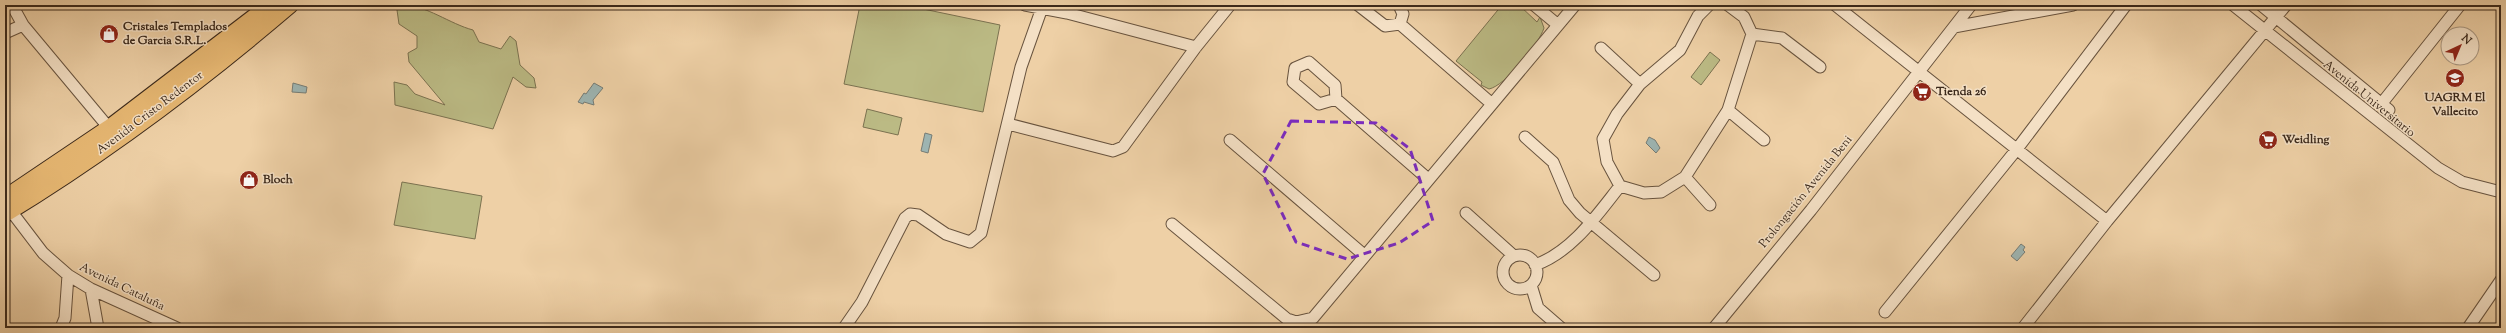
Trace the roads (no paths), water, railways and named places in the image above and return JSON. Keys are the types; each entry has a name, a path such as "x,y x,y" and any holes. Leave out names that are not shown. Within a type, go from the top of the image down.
{"highway":[{"name":"Avenida Cristo Redentor","path":"7,208 270,5"},
{"name":"Avenida Cristo Redentor","path":"7,208 151,114 290,5"}],"street":[{"path":"12,5 23,25 109,128"},
{"path":"1025,5 1042,7 1196,47"},
{"path":"1008,124 1114,151 1123,147 1196,47 1230,5"},
{"path":"1358,5 1385,26 1400,24 1492,104"},
{"path":"1399,5 1403,14 1400,24"},
{"path":"1534,5 1558,25"},
{"path":"1172,224 1287,319 1296,322 1312,318 1575,5"},
{"path":"1709,5 1698,16 1680,50 1640,84 1617,114 1603,139 1607,162 1620,186 1644,193 1661,192 1685,177 1728,110 1752,34 1744,17 1728,5"},
{"path":"1835,5 2107,221"},
{"path":"1954,27 1971,5"},
{"path":"1954,27 2073,5"},
{"path":"1885,312 2016,149 2126,5"},
{"name":"Avenida Universitario","path":"2233,5 2438,168 2462,182 2501,192"},
{"path":"2261,5 2275,18 2386,107 2460,5"},
{"path":"2023,328 2107,221 2286,5"},
{"path":"844,328 862,302 905,218 910,214 918,215 946,234 970,242 977,239 981,233 1021,67 1042,7"},
{"path":"5,33 23,25"},
{"name":"Prolongación Avenida Beni","path":"1718,326 1954,27"},
{"path":"1752,34 1782,38 1820,67"},
{"path":"1601,48 1640,84"},
{"path":"1336,99 1428,179"},
{"path":"1728,110 1764,140"},
{"path":"1525,137 1553,162 1569,200 1580,214 1654,275"},
{"path":"1230,140 1364,255"},
{"path":"1685,177 1710,206"},
{"path":"1535,265 1545,262 1568,245 1591,223 1620,186"},
{"name":"Avenida Cataluña","path":"7,208 43,253 68,275 91,289 177,328"},
{"path":"1466,213 1514,256 1528,257 1535,265 1536,276 1531,285 1520,289 1515,288 1506,281 1504,275 1505,264 1514,256"},
{"path":"61,328 65,318 68,275"},
{"path":"2468,328 2501,280"},
{"path":"1531,285 1538,308 1561,328"},
{"path":"91,289 98,328"}],"water":[{"path":"293,83 307,87 306,93 292,92"},
{"path":"594,83 603,88 593,100 594,105 578,102 584,93 586,94"},
{"path":"925,133 932,135 928,153 921,151"},
{"path":"1649,137 1655,140 1660,148 1656,153 1646,143"},
{"path":"2021,244 2025,247 2023,250 2025,252 2017,261 2011,256"}],"place":[{"name":"Cristales Templados de Garcia S.R.L.","path":"109,34"},
{"name":"UAGRM El Vallecito","path":"2455,78"},
{"name":"Tienda 26","path":"1922,92"},
{"name":"Weidling","path":"2268,140"},
{"name":"Bloch","path":"249,180"}]}
